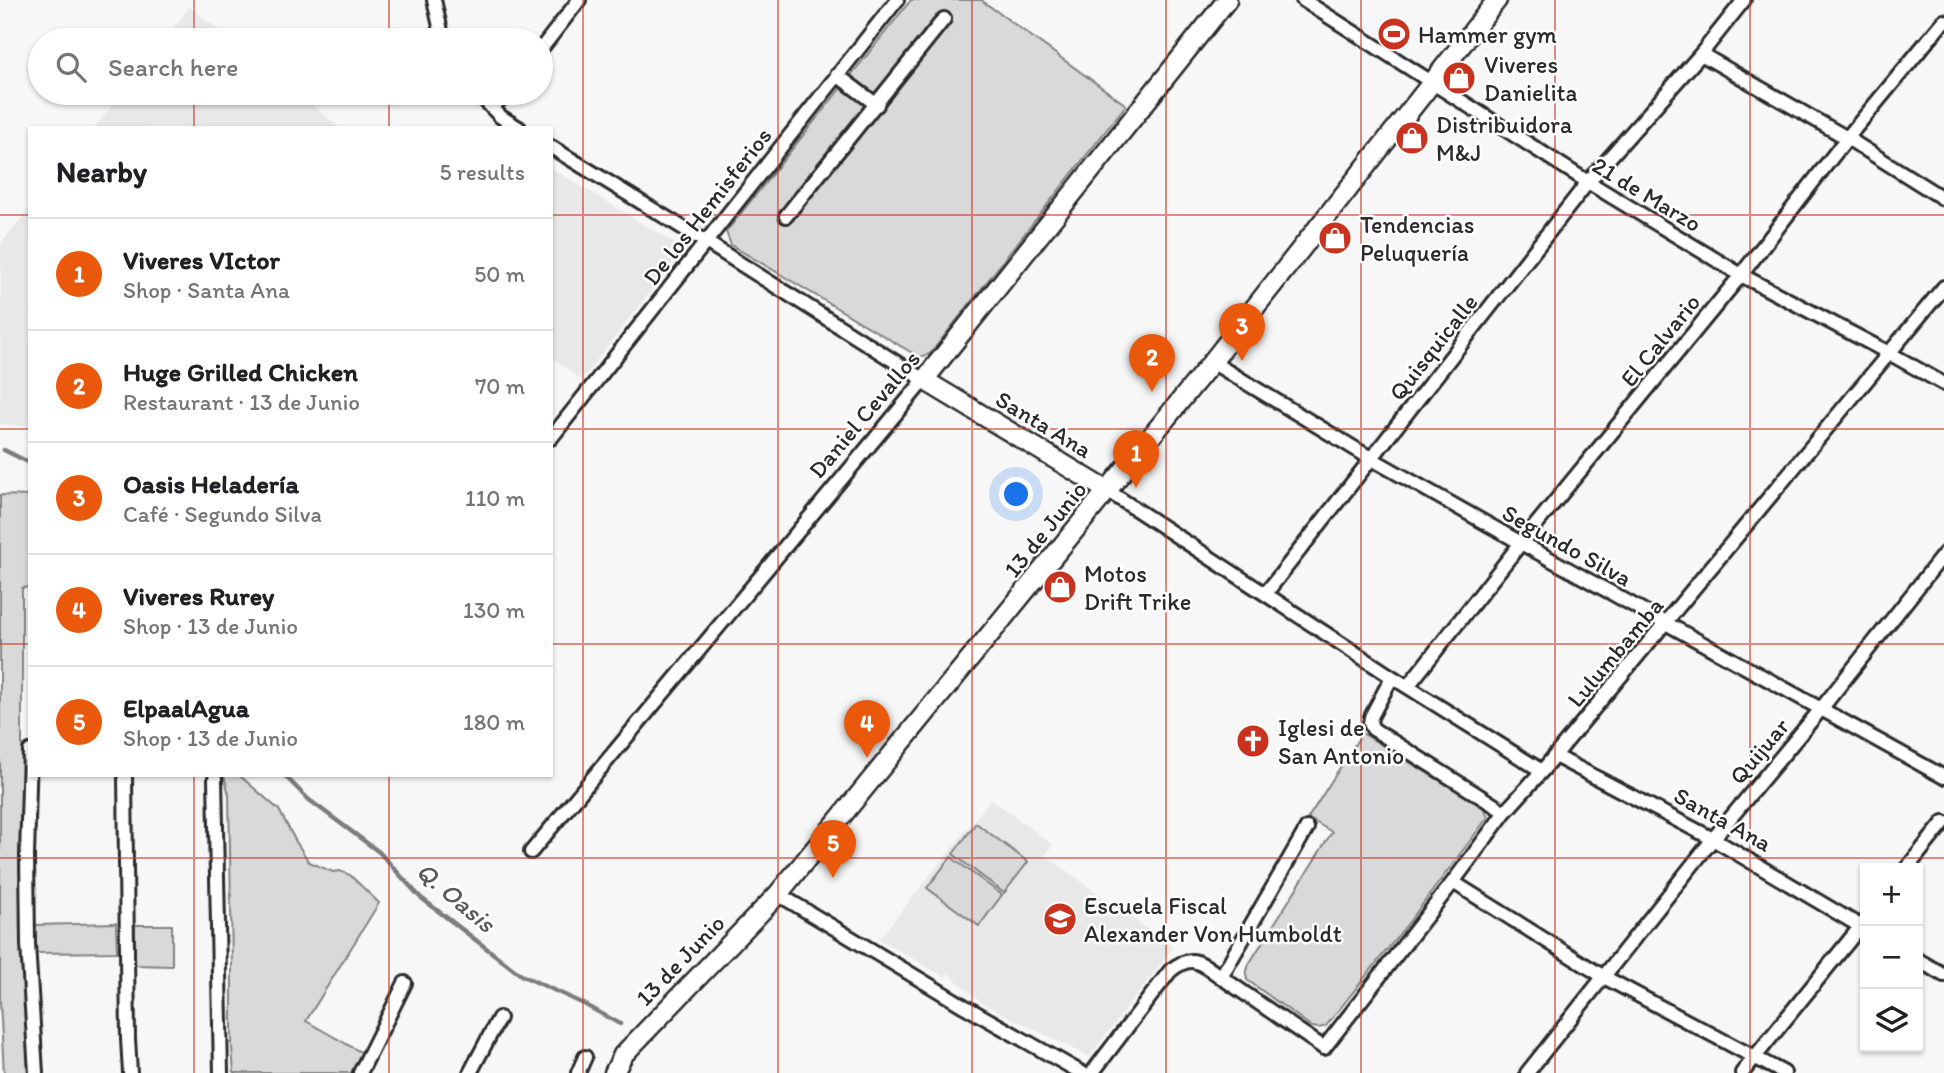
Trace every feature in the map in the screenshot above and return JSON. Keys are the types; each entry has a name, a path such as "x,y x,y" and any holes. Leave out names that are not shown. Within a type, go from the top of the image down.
{"main road":[{"name":"Daniel Cevallos","path":"924,380 1227,0"},
{"name":"13 de Junio","path":"614,1073 623,1055 778,894 1212,362 1497,0"},
{"name":"Santa Ana","path":"924,380 1108,491"}],"street":[{"path":"434,0 440,28"},
{"path":"553,34 579,0"},
{"name":"De los Hemisferios","path":"553,436 897,0"},
{"name":"21 de Marzo","path":"1303,0 1587,182 1741,275 1944,384"},
{"name":"Quisquicalle","path":"1266,593 1587,182 1701,54 1744,0"},
{"path":"786,216 944,19"},
{"name":"El Calvario","path":"1408,686 1944,21"},
{"path":"1701,54 1847,138 1944,199"},
{"path":"837,75 877,105"},
{"path":"489,105 516,126"},
{"path":"492,108 495,105"},
{"name":"Santa Ana","path":"553,149 924,380"},
{"name":"Lulumbamba","path":"1221,977 1324,1048 1505,812 1555,756 1944,287"},
{"name":"Segundo Silva","path":"1212,362 1372,459 1944,777"},
{"name":"Daniel Cevallos","path":"531,852 924,380"},
{"name":"Santa Ana","path":"1108,491 1392,677 1542,771"},
{"name":"Quijuar","path":"1527,1073 1944,554"},
{"path":"1392,677 1371,717 1373,729 1505,812"},
{"name":"Santa Ana","path":"1555,756 1713,839 1860,923"},
{"path":"29,777 28,944 36,1073"},
{"path":"125,777 130,1073"},
{"path":"215,778 221,1073"},
{"path":"1911,863 1944,822"},
{"path":"1092,1073 1175,966 1181,962 1195,960 1221,977 1307,828"},
{"path":"1453,882 1604,977 1784,1073"},
{"path":"778,894 964,1006 1082,1073"},
{"path":"1742,1073 1863,926"},
{"path":"1923,963 1944,975"},
{"path":"360,1073 405,983"},
{"path":"470,1073 499,1018"},
{"path":"578,1073 585,1058"}],"shaded area":[{"path":"911,0 981,0 1126,105 930,354 919,357 731,245 726,232"},
{"path":"190,7 216,28 173,28"},
{"path":"112,105 312,105 338,126 96,126"},
{"path":"553,169 684,249 581,380 553,358"},
{"path":"28,210 28,427 0,424 1,244"},
{"path":"0,495 28,496 28,587 22,588 22,857 28,1073 4,1073 0,1002"},
{"path":"1362,733 1483,807 1488,817 1326,1026 1312,1027 1247,980 1246,974 1249,964 1332,832 1308,818"},
{"path":"224,777 241,777 279,810 309,862 333,872 340,871 350,875 379,903 306,1021 362,1053 351,1073 234,1073 229,795"},
{"path":"991,799 1053,845 1045,855 1173,948 1089,1057 982,1003 948,973 946,978 879,939"},
{"path":"976,823 1028,862 1004,893 953,854"},
{"path":"951,857 1002,895 979,926 927,888"},
{"path":"116,923 117,952 35,953 35,925"},
{"path":"135,925 172,925 172,966 135,965"}],"waterway":[{"path":"4,450 28,462"},
{"name":"Q. Oasis","path":"286,777 308,799 379,852 420,897 521,975 620,1024"}],"place":[{"name":"Hammer gym","path":"1394,34"},
{"name":"Viveres Danielita","path":"1459,78"},
{"name":"Distribuidora M&J","path":"1412,138"},
{"name":"Tendencias Peluquería","path":"1335,238"},
{"name":"Oasis Heladería","path":"1242,361"},
{"name":"Huge Grilled Chicken","path":"1152,392"},
{"name":"Viveres VIctor","path":"1136,488"},
{"name":"Motos Drift Trike","path":"1060,587"},
{"name":"Iglesi de San Antonio","path":"1253,741"},
{"name":"Viveres Rurey","path":"867,758"},
{"name":"ElpaalAgua","path":"833,878"},
{"name":"Escuela Fiscal Alexander Von Humboldt","path":"1060,919"}]}
